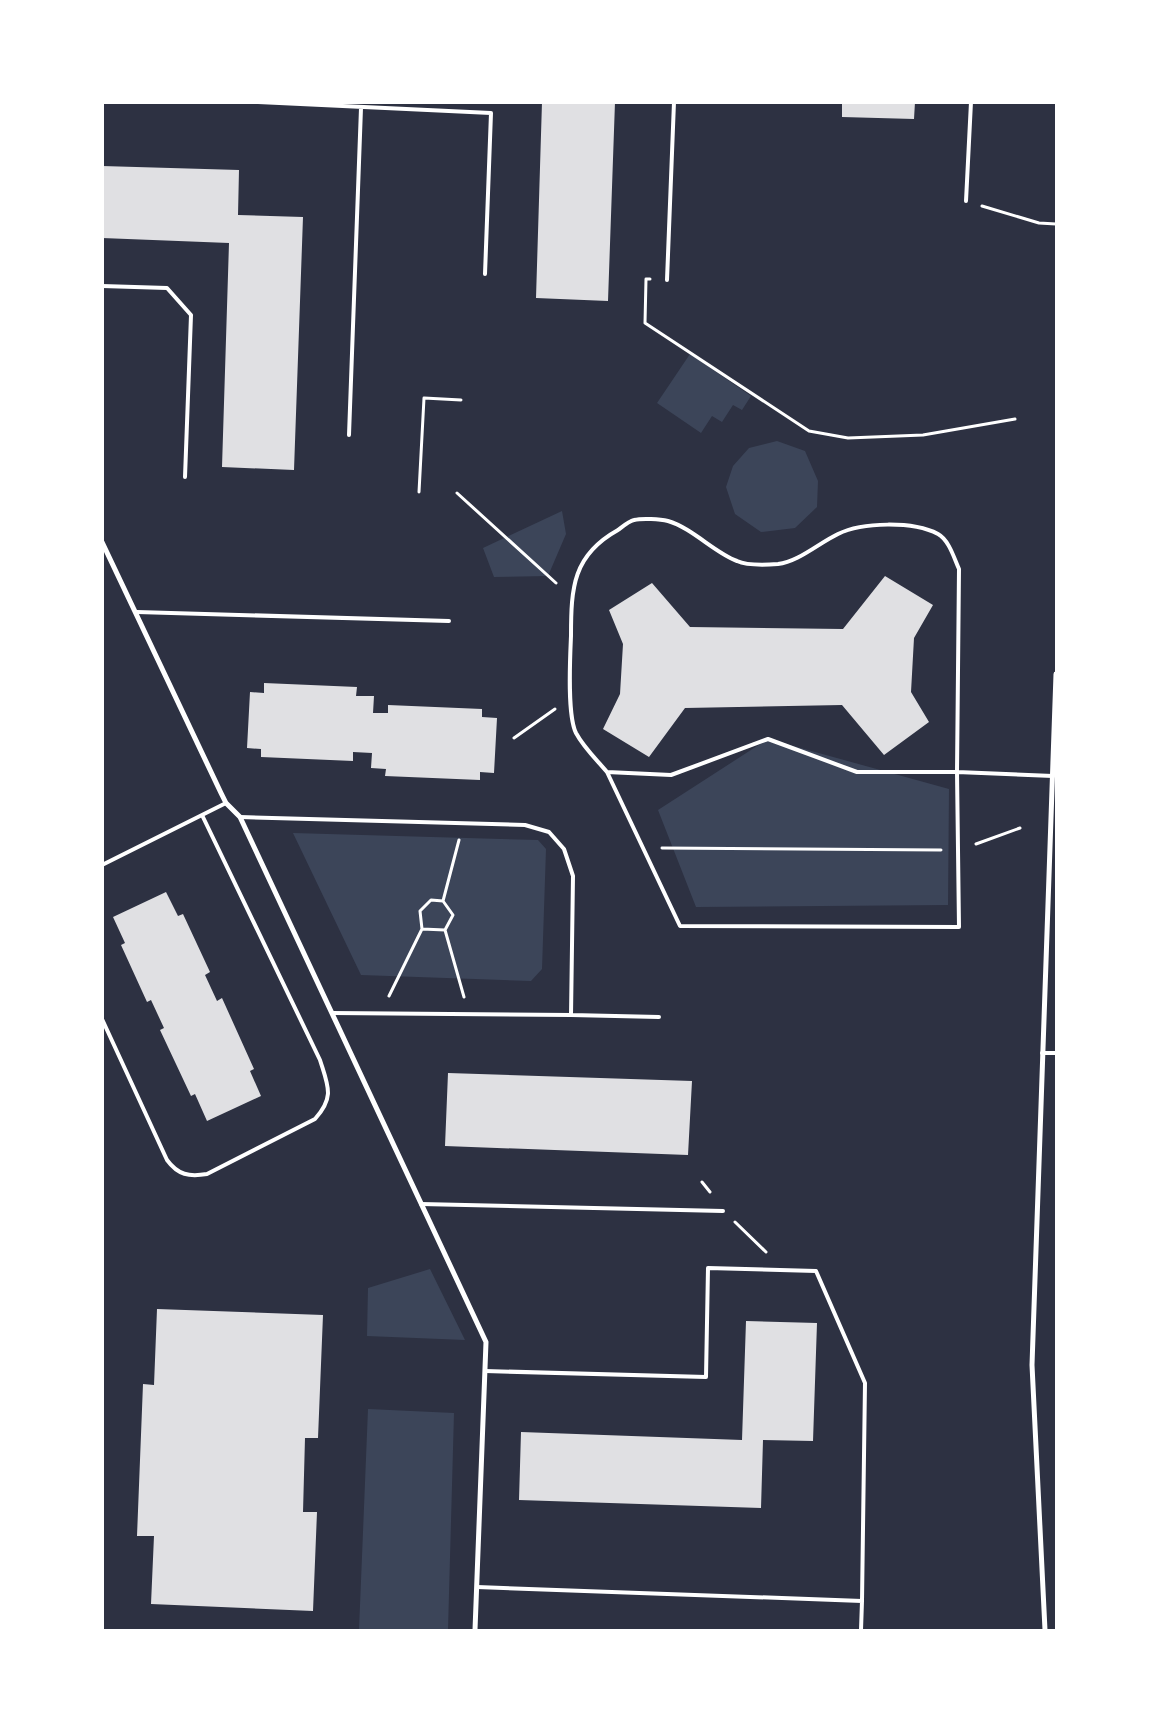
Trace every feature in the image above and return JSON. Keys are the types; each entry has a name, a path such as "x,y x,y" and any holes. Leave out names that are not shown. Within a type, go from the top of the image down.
{"street":[{"path":"102,542 137,612 226,803 240,817 486,1342 475,1630"},
{"path":"1045,1630 1032,1365 1056,674"}],"lane":[{"path":"258,102 491,113 485,274"},
{"path":"667,280 674,102"},
{"path":"966,201 971,102"},
{"path":"349,435 361,108"},
{"path":"102,286 167,288 191,315 185,477"},
{"path":"634,520 668,521 704,539 736,561 756,564 780,564 797,559 807,550 840,532 883,524 915,528 939,534 950,548 959,569 957,772 959,927 680,926 607,772 576,732 572,718 571,697 570,633 575,580 585,557 599,540 634,520"},
{"path":"137,612 449,621"},
{"path":"607,772 672,775 768,739 857,772 957,772 1053,776"},
{"path":"102,865 226,803"},
{"path":"102,1019 167,1160 175,1170 183,1174 191,1177 207,1174 315,1119 325,1108 330,1090 320,1060 202,815"},
{"path":"240,817 525,825 549,832 564,849 573,876 571,1015"},
{"path":"332,1013 660,1017"},
{"path":"1042,1053 1056,1053"},
{"path":"421,1204 723,1210"},
{"path":"485,1371 706,1377 708,1268 816,1271 865,1383 860,1630"},
{"path":"477,1587 862,1601"}],"path":[{"path":"966,201 1039,222 1056,224"},
{"path":"667,280 646,279 645,323 809,431 848,438 924,435 1015,418"},
{"path":"419,492 424,398 461,400"},
{"path":"457,493 573,599"},
{"path":"514,738 571,697"},
{"path":"466,824 460,838 443,901 453,916 445,930 470,1014"},
{"path":"643,848 958,850 1020,828"},
{"path":"382,1014 394,984 422,930 420,911 430,900 443,901"},
{"path":"422,930 445,930"},
{"path":"702,1182 723,1210 785,1270"}],"shaded area":[{"path":"690,354 751,396 742,410 733,405 722,422 712,416 701,433 657,403"},
{"path":"777,441 805,451 818,481 817,507 795,528 761,532 735,514 726,487 733,466 749,448"},
{"path":"562,511 566,534 548,576 494,577 483,548"},
{"path":"768,739 949,789 948,905 696,907 658,810"},
{"path":"293,833 538,840 546,849 542,969 531,981 361,975"},
{"path":"430,1269 465,1340 367,1336 368,1288"},
{"path":"368,1409 454,1413 448,1630 359,1630"}],"building":[{"path":"542,102 615,102 608,301 536,298"},
{"path":"842,102 915,102 914,119 842,117"},
{"path":"102,166 239,170 238,215 303,217 294,470 222,467 229,243 102,238"},
{"path":"885,576 933,605 914,638 911,692 929,722 884,755 842,705 685,708 649,757 603,729 620,694 623,644 609,610 652,583 690,627 843,629"},
{"path":"264,683 357,687 356,696 374,696 373,713 388,713 388,705 482,709 482,717 497,718 494,773 480,772 480,780 385,776 386,769 371,768 372,753 353,752 353,761 261,757 261,749 247,748 250,692 264,693"},
{"path":"166,892 178,916 183,914 210,972 205,975 217,1001 222,998 254,1069 250,1071 261,1096 207,1121 195,1094 191,1096 160,1030 164,1028 151,1000 147,1002 121,945 125,943 113,917"},
{"path":"448,1073 692,1081 688,1155 445,1146"},
{"path":"157,1309 323,1315 318,1438 305,1438 303,1512 317,1512 313,1611 151,1604 154,1536 137,1536 143,1384 154,1385"},
{"path":"746,1321 817,1323 813,1441 763,1440 761,1508 519,1500 521,1432 742,1440"}]}
